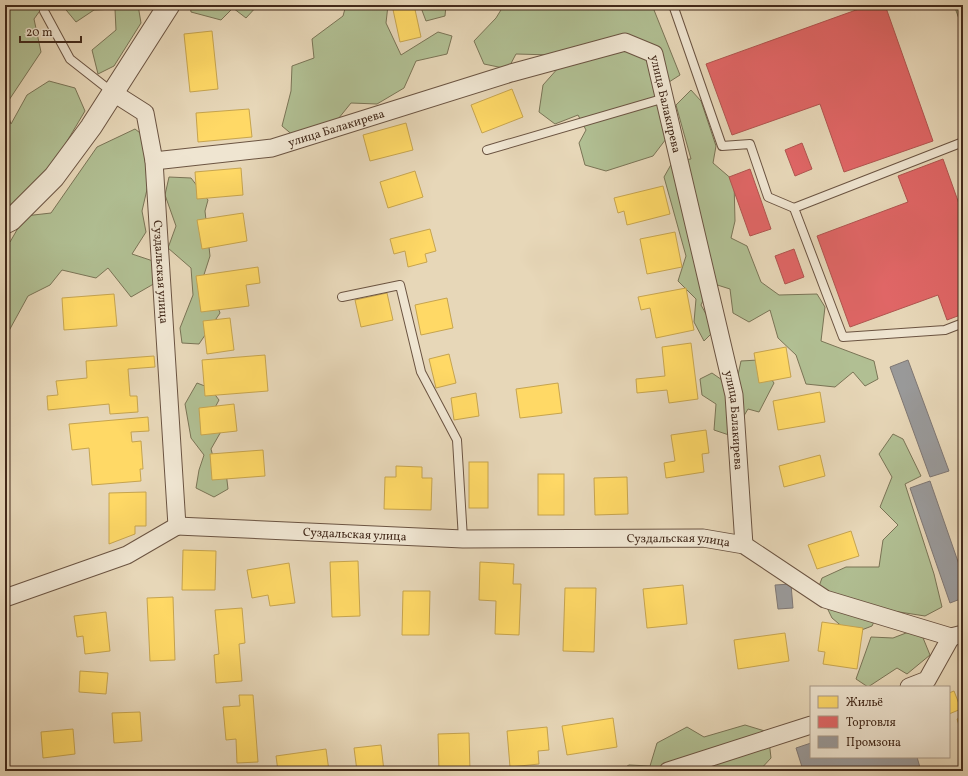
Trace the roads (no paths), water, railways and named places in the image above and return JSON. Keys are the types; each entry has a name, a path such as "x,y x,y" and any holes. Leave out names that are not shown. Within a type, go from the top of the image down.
{"street":[{"path":"5,223 11,220 54,178 91,127 168,5"},
{"name":"улица Балакирева","path":"154,161 272,148 511,73 625,42 654,54 734,395 744,545"},
{"name":"Суздальская улица","path":"112,92 145,113 154,161 177,526 463,539 703,538 744,545 825,599 957,635"},
{"path":"5,598 127,555 177,526"},
{"path":"912,686 927,680 957,635"},
{"path":"668,771 810,725"}],"lane":[{"path":"673,5 722,146 750,144 768,197 794,208 963,142"},
{"path":"44,11 70,59 112,92"},
{"path":"487,150 664,98"},
{"path":"794,208 843,337 945,330 963,324"},
{"path":"342,297 400,285 421,372 457,440 463,539"}]}
